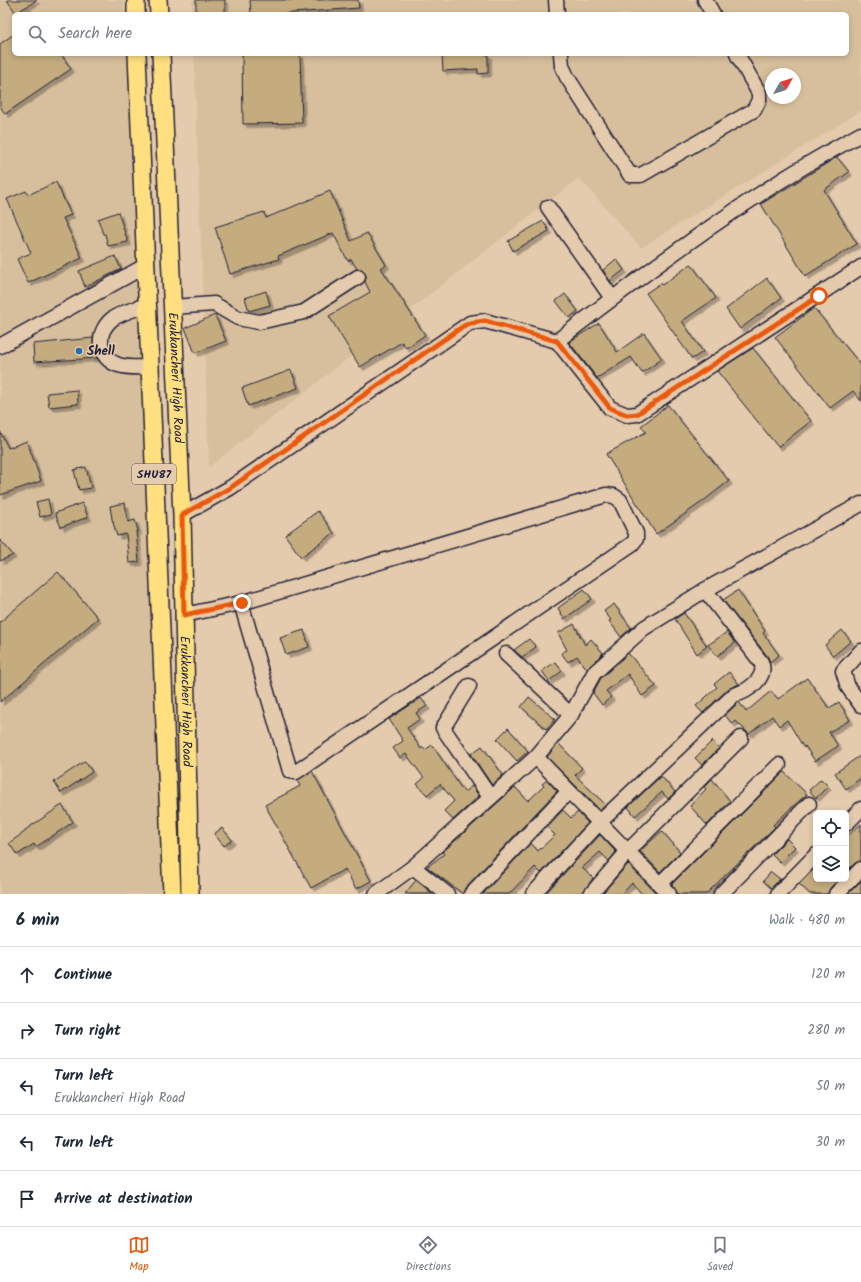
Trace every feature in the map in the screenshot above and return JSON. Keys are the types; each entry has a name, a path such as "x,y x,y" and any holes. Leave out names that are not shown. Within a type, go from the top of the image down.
{"main road":[{"path":"136,0 136,12"},
{"path":"158,0 159,12"},
{"name":"SHU87","path":"137,56 144,266 164,680 172,894"},
{"name":"Erukkancheri High Road","path":"161,56 182,515 190,894"},
{"path":"164,680 186,682"}],"street":[{"path":"556,0 557,12"},
{"path":"705,0 712,12"},
{"path":"561,56 564,71 630,175 634,176 640,175 754,110 759,100 760,93 737,56"},
{"path":"557,341 612,298 748,200 811,160 861,134"},
{"path":"548,207 612,298"},
{"path":"0,346 144,266"},
{"path":"182,515 230,488 470,323 485,321 557,341 610,408 627,415 637,414 861,267"},
{"path":"172,307 214,304 238,318 259,322 304,312 358,276"},
{"path":"146,305 113,319 104,329 101,339 102,349 106,359 117,365 133,368 149,367"},
{"path":"184,615 242,603 606,495 614,496 620,500 636,533 636,539 632,544 296,772 290,771 242,603"},
{"path":"376,894 413,867 536,757 571,715 594,673 644,628 706,590 861,504"},
{"path":"533,894 600,822 734,695 745,692 761,676 763,667 761,662 706,590"},
{"path":"861,651 843,671 848,687 861,705"},
{"path":"506,654 571,715"},
{"path":"469,686 443,728 490,797"},
{"path":"591,894 628,851 741,738"},
{"path":"536,757 665,889 779,765"},
{"path":"471,894 569,791"},
{"path":"721,894 809,804"},
{"path":"849,821 861,809"},
{"path":"778,894 813,858"},
{"path":"413,867 447,894"},
{"path":"836,894 861,869"}],"shaded area":[{"path":"0,0 124,0 125,12 12,12 12,56 127,56 171,887 157,894 0,894"},
{"path":"192,0 858,0 861,8 861,111 641,248 579,178 209,467 194,56 849,56 849,12 192,12"},
{"path":"410,881 422,894 393,894"}],"building":[{"path":"7,0 37,0 18,12 15,12"},
{"path":"196,0 225,0 225,12 196,12"},
{"path":"250,0 358,0 359,8 306,12 251,12"},
{"path":"12,35 12,56 62,56 71,69 5,114 0,106 0,44"},
{"path":"242,56 300,56 302,123 243,124"},
{"path":"442,56 488,56 488,73 478,74 478,69 443,71"},
{"path":"837,157 849,172 824,190 857,244 805,276 761,204"},
{"path":"56,182 71,215 63,218 82,258 28,283 17,259 31,253 7,199 26,191 28,195"},
{"path":"330,191 351,241 367,233 386,265 381,268 425,335 406,348 402,342 360,367 329,316 370,292 365,282 365,273 362,269 357,269 351,259 348,261 333,233 278,256 279,259 230,274 215,227 264,212 266,218"},
{"path":"118,212 128,242 108,246 105,234 103,234 98,219"},
{"path":"543,221 549,231 513,251 508,241"},
{"path":"115,256 121,269 85,287 79,271"},
{"path":"616,259 624,270 610,281 603,270"},
{"path":"691,264 716,298 682,321 703,352 692,359 646,293 661,283 662,285"},
{"path":"767,278 781,298 740,329 726,309"},
{"path":"266,291 270,305 249,311 245,298"},
{"path":"565,294 578,311 569,318 556,301"},
{"path":"814,308 861,365 861,401 853,391 830,408 775,337"},
{"path":"215,315 226,341 195,353 185,328"},
{"path":"599,323 617,352 644,333 662,359 642,373 631,357 597,378 569,342"},
{"path":"93,338 97,358 34,362 33,344"},
{"path":"753,348 811,421 778,447 717,371"},
{"path":"291,370 298,388 248,406 242,388"},
{"path":"77,390 78,404 49,407 47,393"},
{"path":"668,405 729,481 656,534 606,454 646,432 641,426"},
{"path":"0,431 8,448 27,441 41,481 0,495"},
{"path":"86,467 91,488 79,490 74,470"},
{"path":"48,499 51,514 40,517 36,502"},
{"path":"82,503 88,517 61,527 55,513"},
{"path":"125,503 128,522 135,520 138,531 136,531 139,562 129,563 126,534 117,536 112,519 110,506"},
{"path":"318,511 334,533 301,557 285,535"},
{"path":"0,540 13,555 0,561"},
{"path":"58,572 98,618 0,702 0,622"},
{"path":"584,589 592,599 564,619 558,608"},
{"path":"738,590 765,631 763,633 779,655 770,662 768,657 723,600"},
{"path":"614,604 631,628 621,637 609,621 611,620 604,611"},
{"path":"684,613 707,646 697,654 675,619"},
{"path":"574,624 585,645 591,639 603,653 587,669 577,656 568,662 561,653 567,650 558,633"},
{"path":"304,630 309,647 286,655 280,638"},
{"path":"842,630 851,641 833,656 825,645"},
{"path":"727,632 735,643 717,656 708,645"},
{"path":"529,639 536,647 522,657 514,650"},
{"path":"628,653 656,686 642,696 628,674 606,691 611,697 602,705 593,693 601,678"},
{"path":"555,662 562,671 549,681 542,671"},
{"path":"729,672 739,684 728,689 703,713 696,706 717,687 714,684"},
{"path":"807,678 829,708 839,702 850,720 829,732 838,746 815,761 805,746 804,748 787,720 779,726 772,716 749,734 736,721 732,724 725,715 739,702 746,712 771,691 778,699"},
{"path":"529,697 555,719 546,729 521,707"},
{"path":"421,698 427,706 416,713 420,719 407,728 421,749 423,747 425,750 432,745 464,792 472,786 479,796 453,820 444,811 454,801 440,784 427,795 417,784 424,778 406,754 400,758 393,748 403,741 389,719"},
{"path":"508,728 528,751 517,761 497,739"},
{"path":"712,741 719,748 702,765 695,758"},
{"path":"558,743 582,768 575,775 606,805 600,810 547,757"},
{"path":"482,746 503,775 492,785 471,754"},
{"path":"861,755 861,778 846,789 835,773"},
{"path":"85,761 92,772 61,793 54,782"},
{"path":"312,771 371,881 356,889 345,869 311,888 265,805 300,786 297,780"},
{"path":"784,772 807,794 773,825 775,827 706,894 677,894 672,884"},
{"path":"661,776 675,792 668,799 662,792 635,816 628,807"},
{"path":"712,779 730,801 707,825 690,806 706,789 704,787"},
{"path":"821,779 828,786 816,798 809,790"},
{"path":"547,780 557,791 465,888 463,894 427,867 444,854 442,852 513,789 516,788 528,801 544,786 542,784"},
{"path":"62,805 73,822 36,847 34,844 17,855 9,843 26,831 25,830"},
{"path":"563,810 571,818 578,812 588,823 541,873 535,867 509,894 483,894 531,843 538,851 555,835 547,827"},
{"path":"861,824 861,861 855,863 849,869 849,846 849,834"},
{"path":"222,828 232,840 224,846 214,834"},
{"path":"662,831 680,852 660,872 640,851"},
{"path":"600,835 616,852 609,861 600,852 582,868 593,878 583,893 545,894"},
{"path":"787,839 795,847 780,862 772,854"},
{"path":"628,864 657,894 642,894 632,883 622,894 602,894"},
{"path":"813,870 813,882 836,882 830,888 828,894 810,894 799,884"},
{"path":"771,872 780,879 771,888 763,881"},
{"path":"416,880 433,894 405,894"},
{"path":"861,881 861,894 848,894"}],"place":[{"name":"Shell","path":"79,351"}],"route":[{"path":"242,603 184,615 182,515 230,488 462,327 470,323 485,321 557,341 610,408 627,415 637,414 819,296"}]}
